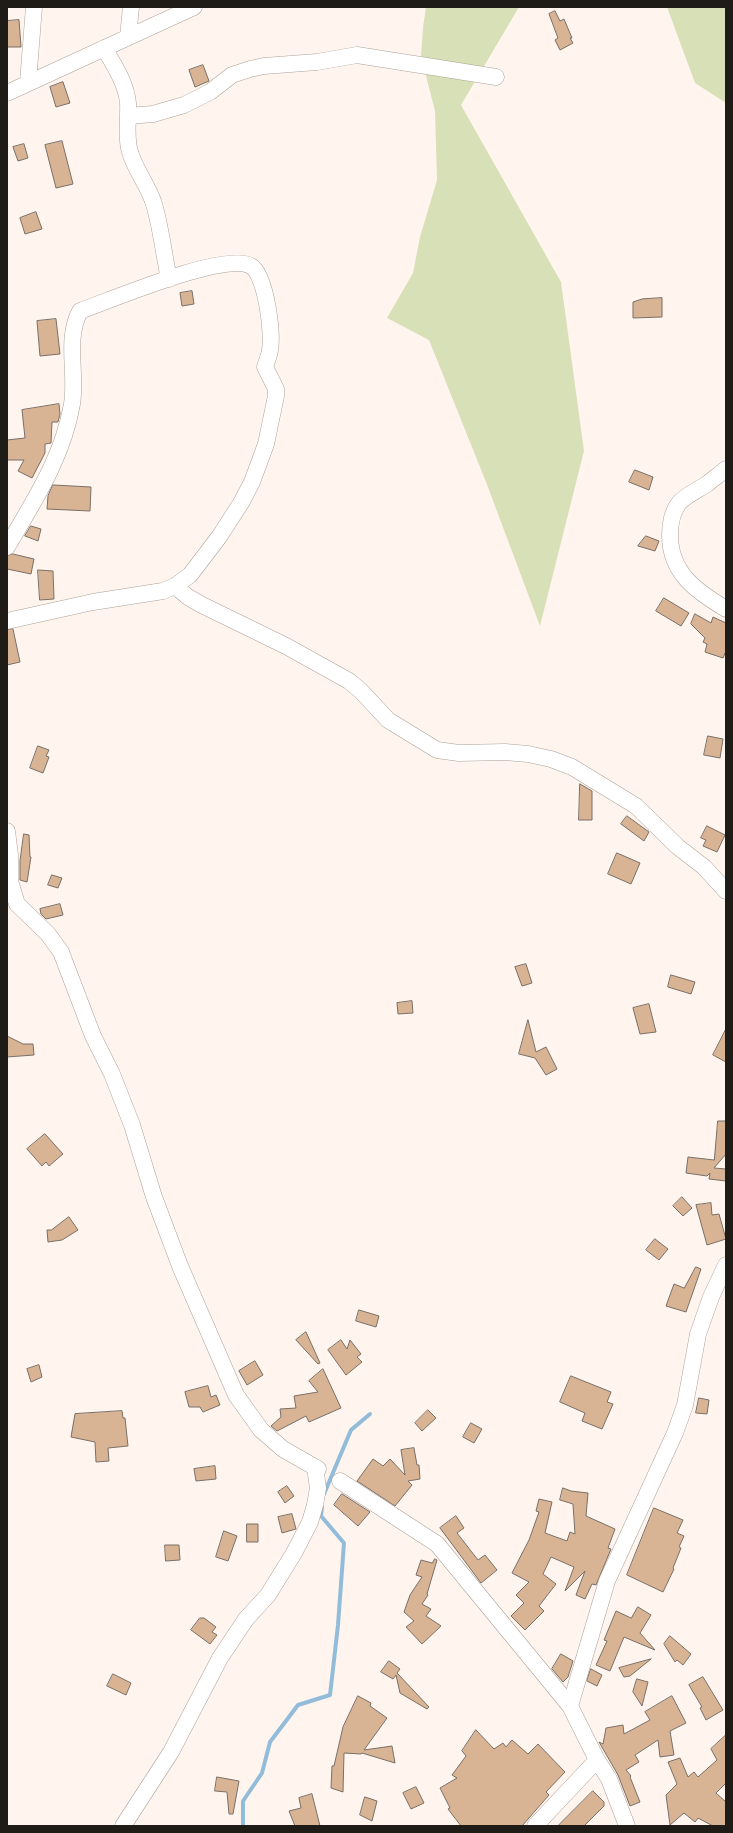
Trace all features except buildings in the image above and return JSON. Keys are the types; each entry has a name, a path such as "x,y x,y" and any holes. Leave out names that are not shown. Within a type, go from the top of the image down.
{"street":[{"path":"28,82 34,7"},
{"path":"128,37 131,7"},
{"path":"7,93 28,82 194,7"},
{"path":"104,48 119,72 126,92 128,116 127,142 133,160 148,187 154,205 169,279"},
{"path":"128,116 153,114 184,105 210,92 232,75 250,69 264,66 317,62 357,55 496,78"},
{"path":"7,547 46,479 62,443 72,402 74,326 80,312 169,279 223,264 235,263 250,265 256,270 265,294 268,317 270,349 266,367 276,389 276,396 266,444 252,482 241,503 219,537 190,575 175,586 148,594 93,602 7,621"},
{"path":"726,469 679,503 671,522 670,542 675,565 680,573 710,600 726,609"},
{"path":"175,586 188,597 202,605 286,646 349,681 361,691 388,720 437,750 459,753 505,752 528,754 551,759 572,767 636,806 678,847 704,867 726,890"},
{"path":"7,831 10,854 10,881 17,904 23,912 48,934 62,952 93,1036 112,1074 132,1125 154,1196 180,1266 236,1395 261,1430 283,1449 317,1468 318,1488 315,1505 310,1522 294,1553 268,1595 243,1623 220,1658 171,1752 123,1826"},
{"path":"570,1706 607,1581 675,1433 685,1405 698,1334 711,1298 726,1266"},
{"path":"340,1481 361,1493 438,1544 570,1706 608,1779 627,1826"},
{"path":"535,1826 597,1760"}],"green space":[{"path":"426,7 519,7 461,105 561,282 584,451 540,626 486,482 429,340 387,318 413,273 420,237 437,180 435,111 421,56"},
{"path":"667,7 726,7 726,103 695,83"}],"waterway":[{"path":"324,1494 351,1430 370,1414"},
{"path":"243,1826 243,1801 262,1773 270,1742 298,1705 330,1695 338,1625 344,1543 321,1516 322,1507"}]}
